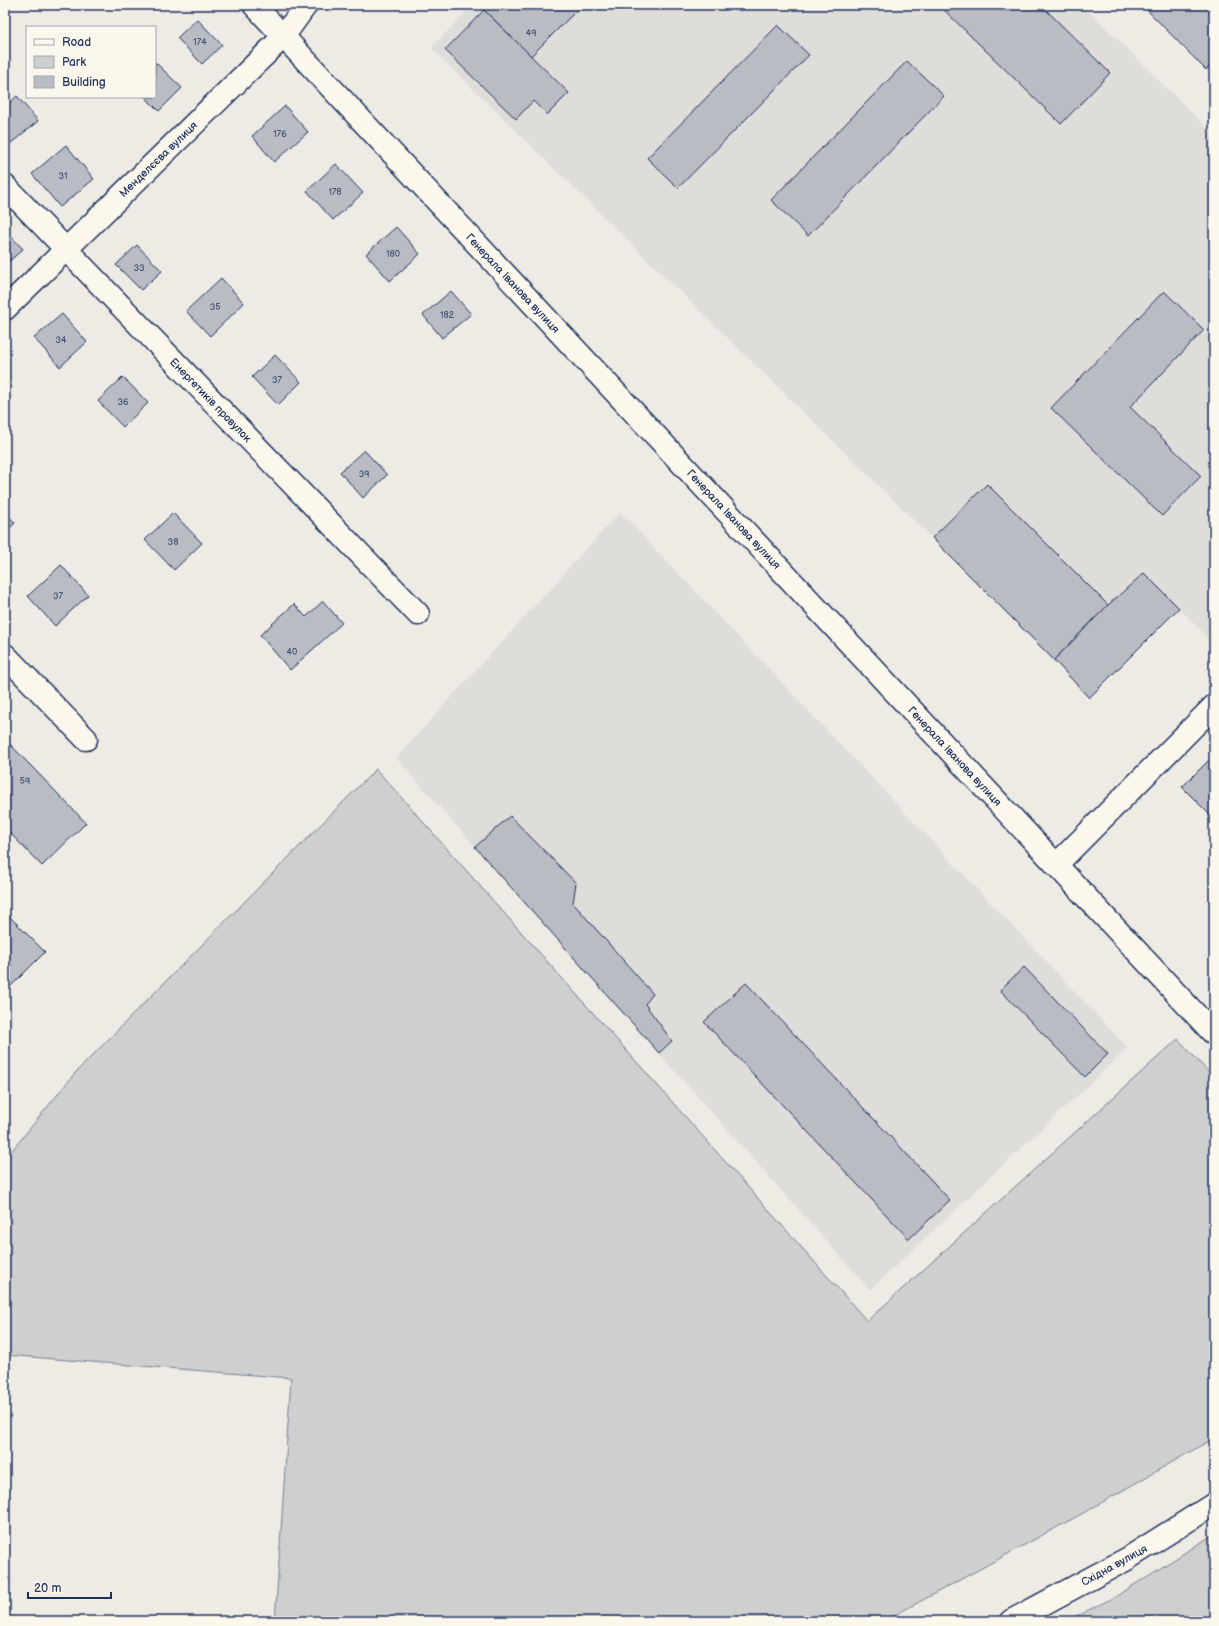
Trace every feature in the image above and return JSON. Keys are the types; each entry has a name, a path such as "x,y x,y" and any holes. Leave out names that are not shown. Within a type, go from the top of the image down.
{"street":[{"name":"Генерала Іванова вулиця","path":"254,5 1214,1034"},
{"name":"Менделєєва вулиця","path":"5,309 283,37 306,5"},
{"name":"Енергетиків провулок","path":"5,186 65,250 418,614"},
{"path":"5,655 86,739"},
{"path":"1056,865 1214,706"},
{"name":"Східна вулиця","path":"1011,1621 1127,1559 1214,1504"}],"shaded area":[{"path":"468,5 1083,5 1214,135 1214,640 1212,642 1179,608 1089,698 920,526 431,48 470,8"},
{"path":"620,512 1128,1048 870,1290 396,758"}],"green space":[{"path":"376,769 867,1321 1178,1039 1214,1078 1214,1438 1087,1511 884,1621 275,1621 291,1378 5,1355 5,1159 75,1073"},
{"path":"1214,1534 1214,1621 1066,1621 1115,1597"}],"building":[{"path":"479,5 582,5 531,56"},
{"path":"939,5 1041,5 1110,73 1061,124"},
{"path":"1150,5 1214,5 1214,63 1206,70 1146,9"},
{"path":"484,10 569,93 547,115 533,101 516,119 445,50"},
{"path":"197,19 222,45 202,64 177,38"},
{"path":"778,25 809,55 678,188 647,158"},
{"path":"907,61 944,96 808,236 771,200"},
{"path":"156,63 182,88 159,111 146,98 156,98"},
{"path":"17,96 38,121 10,144 5,138 5,107"},
{"path":"285,106 308,132 274,162 252,136"},
{"path":"66,145 94,179 60,207 32,174"},
{"path":"336,164 363,193 333,220 307,191"},
{"path":"396,227 420,254 390,281 366,254"},
{"path":"5,230 23,249 5,265"},
{"path":"137,245 162,271 141,290 116,265"},
{"path":"221,278 244,303 210,336 186,311"},
{"path":"451,291 471,314 442,338 423,315"},
{"path":"1164,291 1204,330 1130,407 1201,476 1162,516 1051,408"},
{"path":"62,314 87,342 60,367 34,338"},
{"path":"275,355 301,382 278,405 252,377"},
{"path":"123,377 148,403 123,427 98,401"},
{"path":"364,450 387,475 363,498 340,472"},
{"path":"987,484 1108,605 1054,660 932,538"},
{"path":"5,512 15,523 5,533"},
{"path":"173,513 202,543 174,570 145,540"},
{"path":"61,565 88,595 55,626 28,596"},
{"path":"1144,573 1179,608 1089,698 1054,660 1108,605"},
{"path":"323,601 342,623 290,670 260,635 294,604 306,617"},
{"path":"5,739 86,823 42,866 5,828"},
{"path":"1214,755 1214,819 1182,787"},
{"path":"510,816 576,883 573,903 653,994 645,1004 672,1041 659,1053 475,847"},
{"path":"9,916 45,952 5,992 5,920"},
{"path":"1024,967 1108,1054 1085,1077 1000,990"},
{"path":"746,983 950,1200 909,1239 704,1022"}]}
